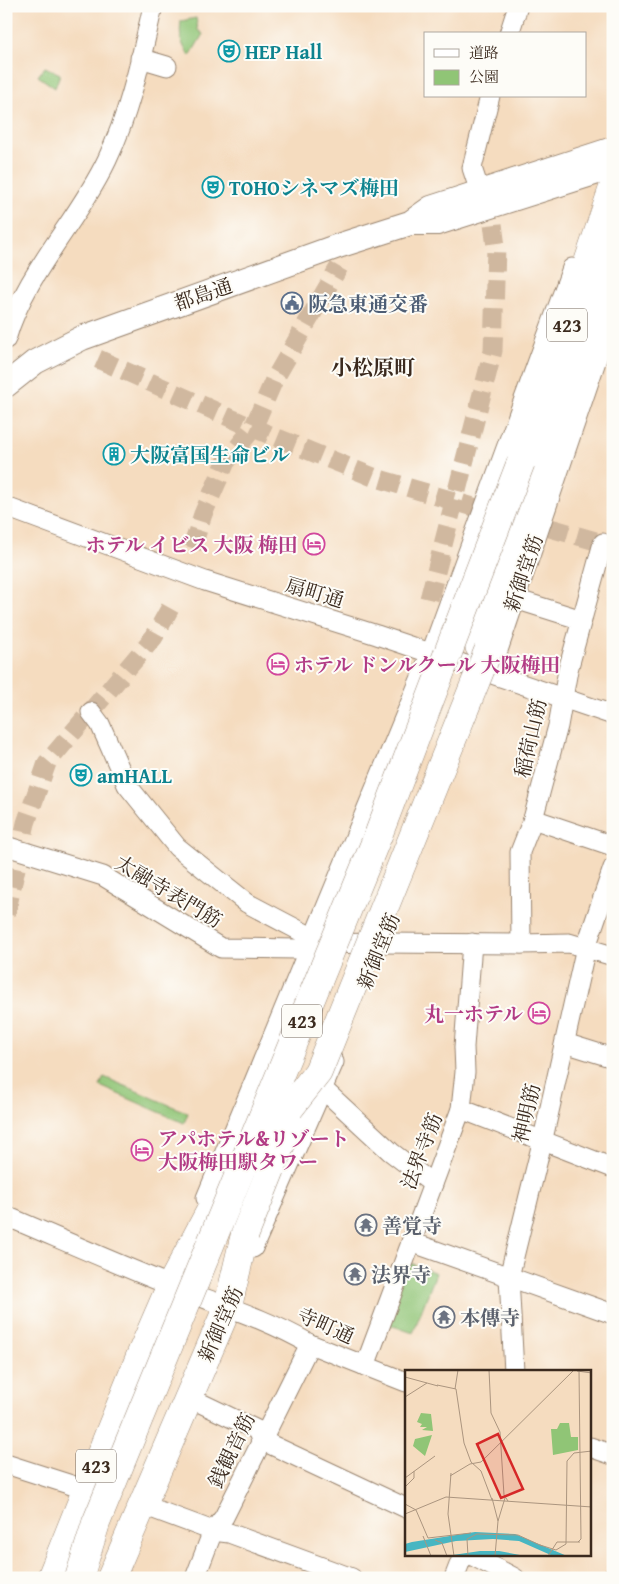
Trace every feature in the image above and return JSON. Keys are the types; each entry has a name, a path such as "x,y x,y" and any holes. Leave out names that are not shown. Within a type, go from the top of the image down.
{"highway":[{"name":"423","path":"79,1578 96,1523 379,833 521,462 612,166"},
{"name":"423","path":"228,1306 245,1234 480,646 613,253"},
{"name":"423","path":"51,1578 141,1354 171,1285 236,1161 492,521 521,462"},
{"name":"423","path":"62,1578 201,1236 222,1197 318,1072 488,650 524,539 534,489"},
{"name":"423","path":"95,1578 102,1544 202,1308 468,649 508,538 534,489"},
{"name":"新御堂筋","path":"111,1578 228,1306"}],"main road":[{"name":"都島通","path":"6,385 42,357 112,326 341,245 410,223 431,208 482,200 612,166"}],"street":[{"path":"6,340 19,307 107,161 125,115 153,6"},
{"path":"510,32 518,6"},
{"path":"140,58 167,66"},
{"path":"482,200 472,168 490,98"},
{"path":"6,1216 171,1285 308,939 431,653 612,166"},
{"name":"新御堂筋","path":"228,1306 323,1089 490,674 613,311"},
{"name":"扇町通","path":"6,506 205,582 431,653 613,715"},
{"name":"稲荷山筋","path":"521,944 520,852 533,819 558,726 562,698 603,543"},
{"path":"515,599 582,620"},
{"path":"91,712 100,724 127,785 177,847 247,903 308,939"},
{"path":"533,819 613,846"},
{"name":"太融寺表門筋","path":"6,846 103,876 221,948 298,949 308,939 382,943"},
{"name":"神明筋","path":"514,1370 509,1278 586,947 613,868"},
{"path":"382,943 569,943 613,956"},
{"name":"法界寺筋","path":"365,1366 461,1109 472,943"},
{"path":"565,1043 613,1058"},
{"path":"323,1089 391,1152 433,1184"},
{"path":"461,1109 613,1168"},
{"path":"411,1242 613,1314"},
{"name":"寺町通","path":"171,1285 228,1306 310,1344 405,1382"},
{"name":"銭観音筋","path":"195,1578 213,1531 224,1517 310,1344"},
{"path":"188,1397 256,1430 262,1440 405,1508"},
{"path":"592,1448 613,1455"},
{"path":"6,1464 87,1490"},
{"path":"143,1505 213,1531 229,1533 352,1578"},
{"path":"454,1578 463,1556"},
{"path":"473,1556 515,1578"}],"green space":[{"path":"196,18 198,30 203,34 190,56 181,40 181,21"},
{"path":"45,67 60,74 55,88 38,76"},
{"path":"104,1077 188,1113 184,1123 100,1086"},
{"path":"408,1262 436,1273 413,1333 385,1323"}],"tunnel":[{"path":"429,599 493,351 496,247 492,216"},
{"path":"192,548 203,514 226,462 253,428 274,380 339,267"},
{"path":"98,359 253,428 373,477 477,508"},
{"path":"550,528 613,546"},
{"path":"6,914 26,823 47,763 154,637 174,601"}],"place":[{"name":"HEP Hall","path":"229,51"},
{"name":"TOHOシネマズ梅田","path":"213,187"},
{"name":"阪急東通交番","path":"292,303"},
{"name":"大阪富国生命ビル","path":"114,454"},
{"name":"ホテル イビス 大阪 梅田","path":"314,544"},
{"name":"ホテル ドンルクール 大阪梅田","path":"278,664"},
{"name":"amHALL","path":"81,775"},
{"name":"丸一ホテル","path":"539,1013"},
{"name":"アパホテル&リゾート 大阪梅田駅タワー","path":"142,1150"},
{"name":"善覚寺","path":"366,1225"},
{"name":"法界寺","path":"355,1274"},
{"name":"本傳寺","path":"444,1317"}],"district":[{"name":"小松原町","path":"373,367"}]}
